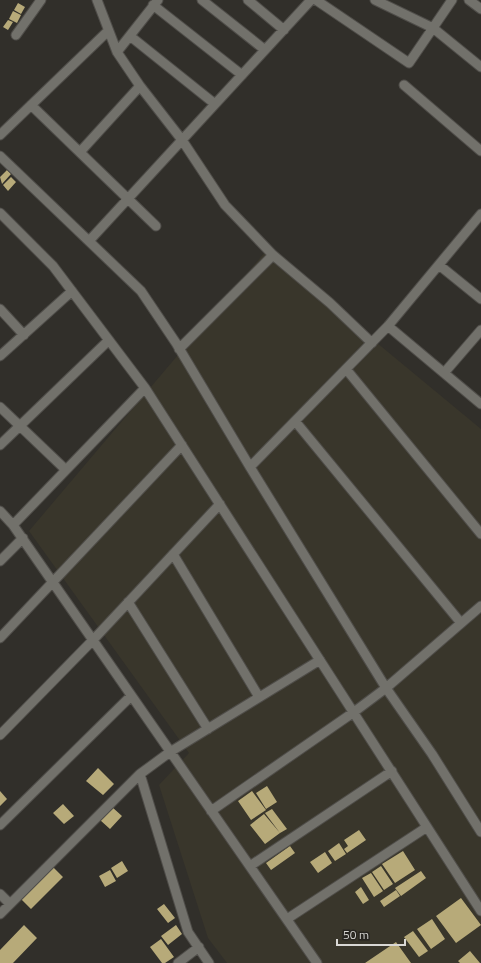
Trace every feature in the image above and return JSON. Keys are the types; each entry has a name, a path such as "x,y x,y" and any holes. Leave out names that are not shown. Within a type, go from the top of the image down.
{"street":[{"path":"16,35 41,0"},
{"path":"97,0 116,52 140,86 182,140 225,204 273,255 330,303 372,343"},
{"path":"202,0 265,50"},
{"path":"248,0 284,30"},
{"path":"89,241 311,0"},
{"path":"316,0 409,63 452,0"},
{"path":"375,0 433,28 481,67"},
{"path":"469,0 481,9"},
{"path":"116,52 156,3 242,75"},
{"path":"0,135 108,31"},
{"path":"130,36 215,104"},
{"path":"404,85 481,151"},
{"path":"80,152 140,86"},
{"path":"31,105 156,226"},
{"path":"0,156 141,291 179,349 250,468 386,688 432,754 481,832"},
{"path":"0,212 53,266 146,388 481,912"},
{"path":"250,468 388,326 481,214"},
{"path":"179,349 273,255"},
{"path":"439,265 481,299"},
{"path":"0,356 72,291"},
{"path":"0,309 24,335"},
{"path":"388,326 481,404"},
{"path":"444,373 481,330"},
{"path":"0,445 109,340"},
{"path":"346,370 481,534"},
{"path":"13,525 146,388"},
{"path":"0,407 66,470"},
{"path":"295,421 461,623"},
{"path":"0,638 54,583 182,445"},
{"path":"0,734 92,640 220,504"},
{"path":"0,511 23,538 92,640 317,963"},
{"path":"0,561 23,538"},
{"path":"173,554 259,697"},
{"path":"128,602 208,729"},
{"path":"211,811 354,712 386,688 481,606"},
{"path":"0,914 140,774 170,752 320,660"},
{"path":"0,825 131,696"},
{"path":"250,866 392,771"},
{"path":"140,774 188,932 210,963"},
{"path":"287,918 427,827"},
{"path":"0,894 10,904"},
{"path":"178,963 199,947"}],"shaded area":[{"path":"266,251 481,429 481,963 227,963 208,938 159,785 189,753 29,531"}],"building":[{"path":"18,3 25,7 21,14 14,10"},
{"path":"13,11 21,15 17,23 9,19"},
{"path":"8,20 13,22 8,30 3,27"},
{"path":"7,170 11,174 2,184 0,177"},
{"path":"11,177 16,182 8,191 3,185"},
{"path":"98,768 114,784 103,795 86,781"},
{"path":"267,786 277,802 266,809 256,793"},
{"path":"0,791 7,799 0,806"},
{"path":"252,791 266,810 251,820 238,801"},
{"path":"63,804 74,816 64,824 53,813"},
{"path":"112,807 122,816 110,829 100,820"},
{"path":"272,809 287,829 280,833 265,813"},
{"path":"264,814 280,833 265,844 250,825"},
{"path":"359,830 366,840 347,853 344,849 348,846 344,840"},
{"path":"339,843 346,854 335,861 328,851"},
{"path":"290,846 295,853 271,870 266,863"},
{"path":"403,851 415,870 395,883 382,864"},
{"path":"325,852 332,863 318,873 310,862"},
{"path":"122,861 128,871 117,878 111,868"},
{"path":"52,866 63,877 31,909 20,898"},
{"path":"381,866 393,884 384,890 372,872"},
{"path":"110,870 116,881 105,887 99,876"},
{"path":"421,871 426,878 401,896 395,888"},
{"path":"371,873 383,891 374,897 362,878"},
{"path":"361,887 369,900 363,904 355,892"},
{"path":"396,890 400,896 384,907 380,901"},
{"path":"461,898 481,925 456,943 436,916"},
{"path":"164,904 175,918 168,923 157,909"},
{"path":"432,919 445,939 431,949 417,929"},
{"path":"24,925 37,938 13,963 0,963 0,950"},
{"path":"176,925 182,934 168,945 161,936"},
{"path":"413,931 428,951 419,957 404,937"},
{"path":"161,939 174,957 165,963 162,963 150,947"},
{"path":"396,942 411,963 365,963"},
{"path":"470,951 480,963 460,963 458,961"}]}
